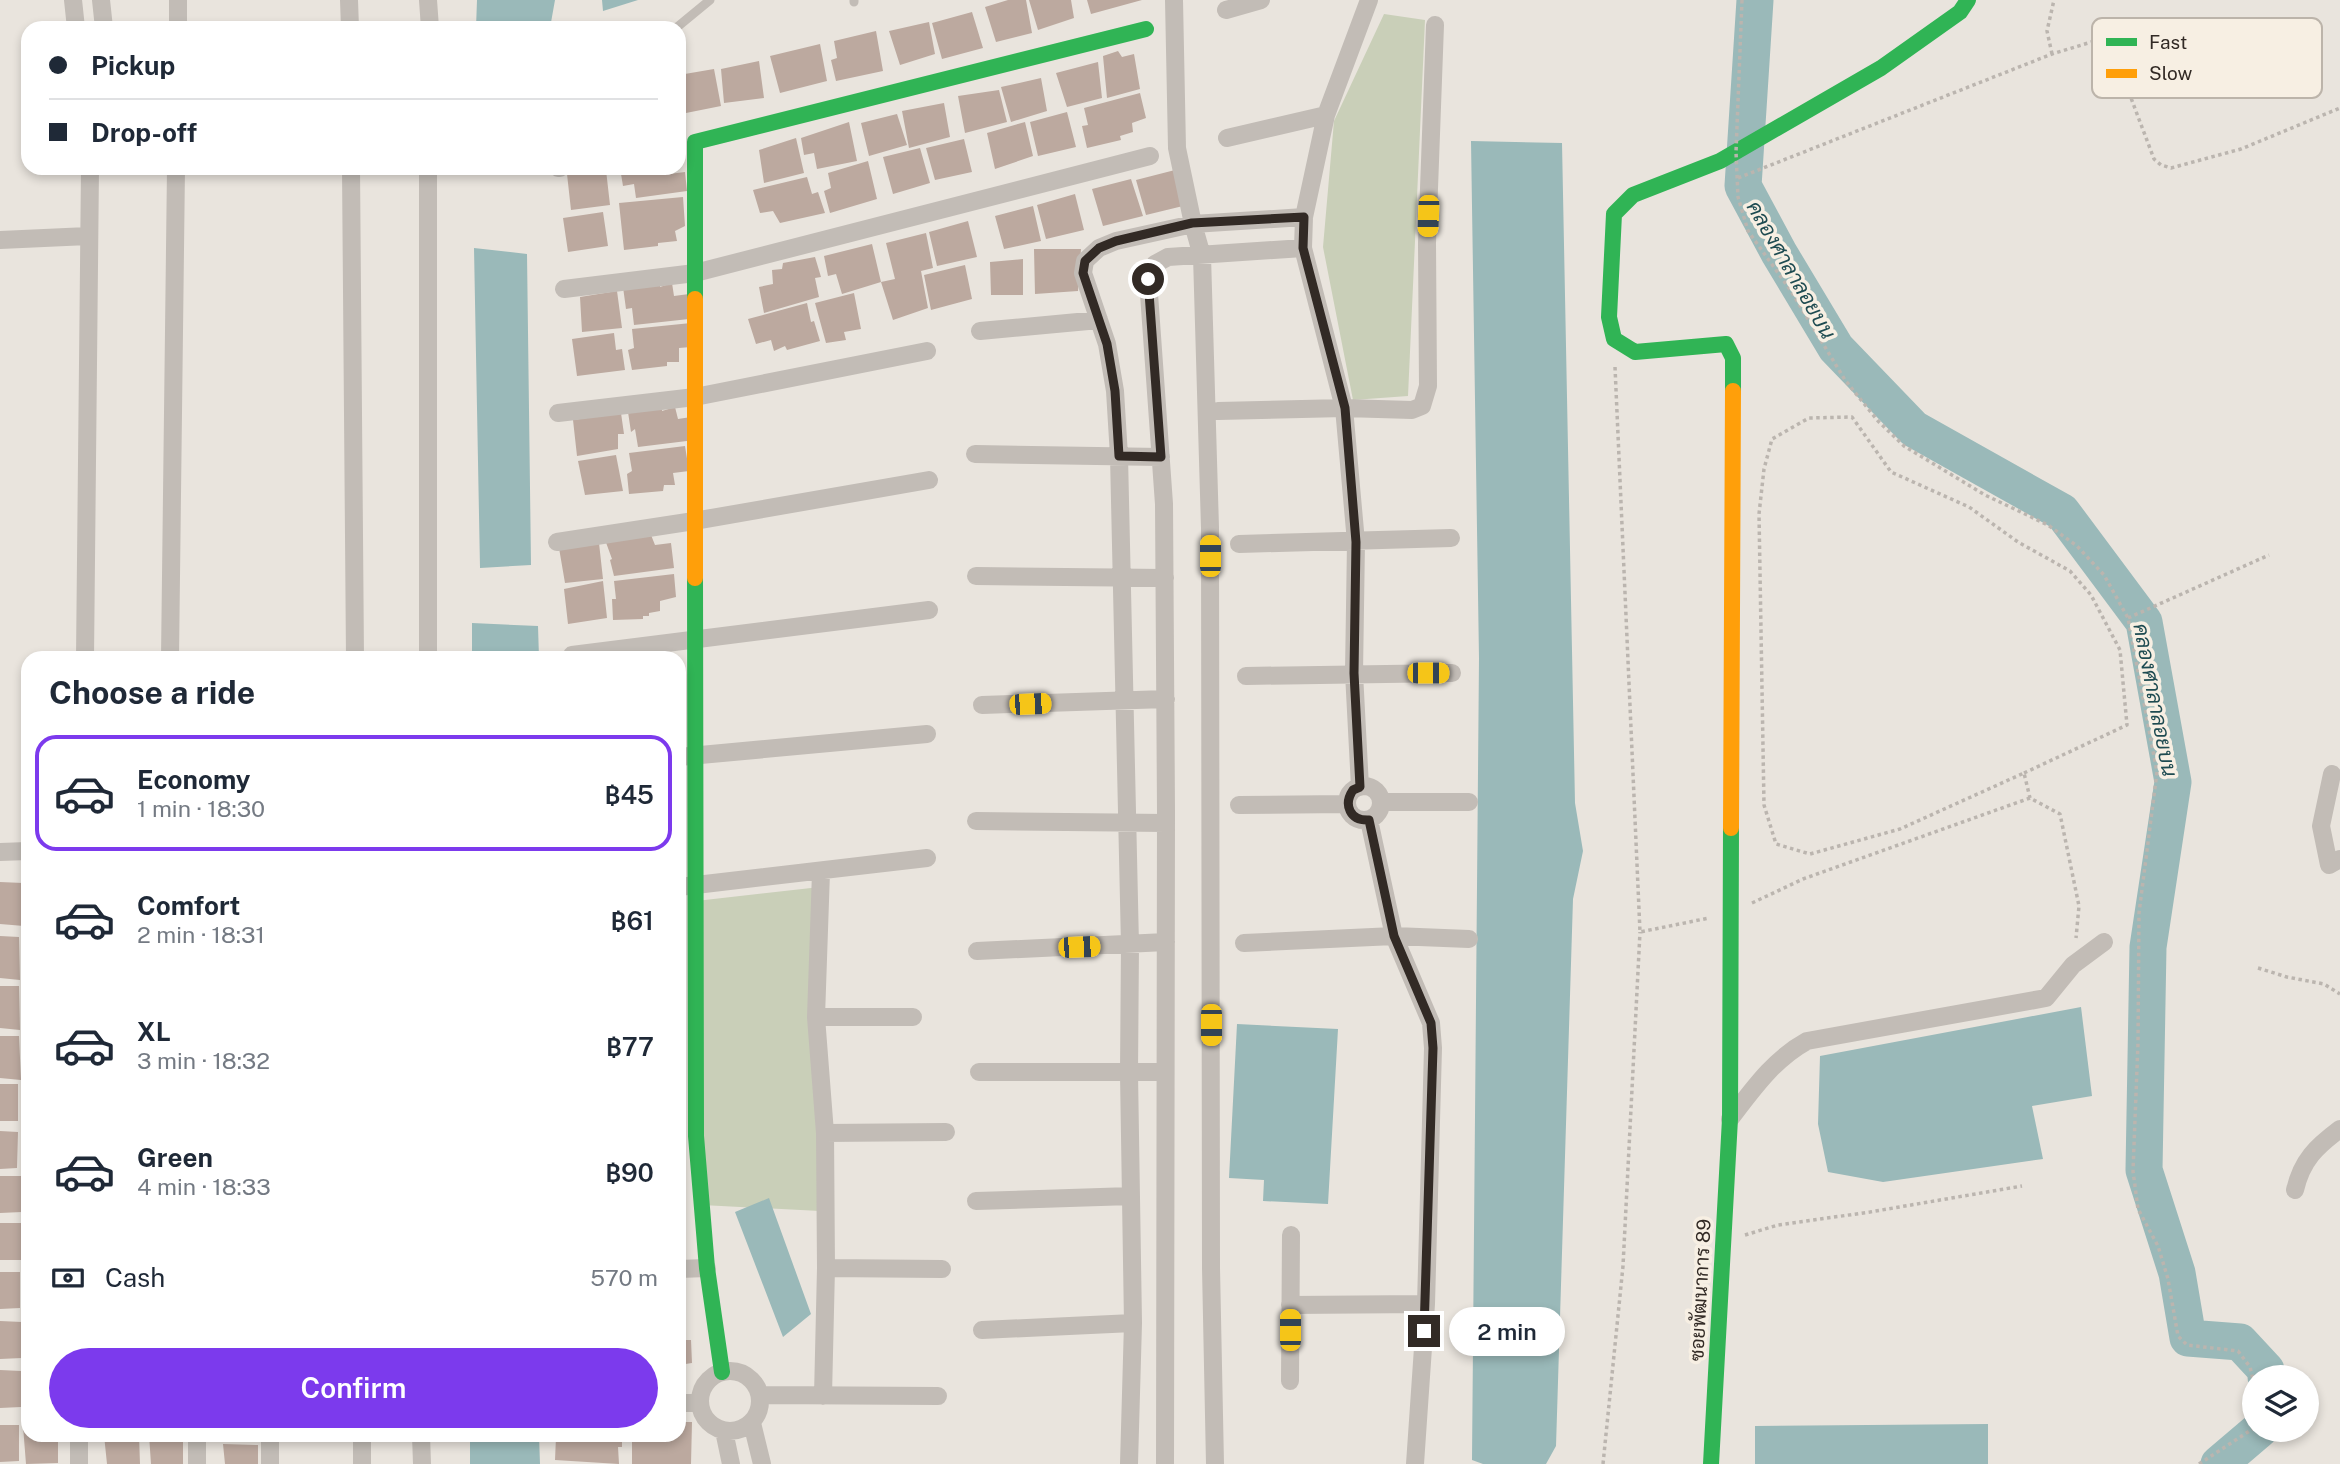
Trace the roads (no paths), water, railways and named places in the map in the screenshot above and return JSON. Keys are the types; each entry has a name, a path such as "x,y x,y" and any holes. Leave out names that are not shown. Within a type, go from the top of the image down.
{"street":[{"path":"73,0 75,21"},
{"path":"101,0 103,21"},
{"path":"178,0 178,21"},
{"path":"349,0 350,21"},
{"path":"428,0 430,21"},
{"path":"1174,0 1177,148 1192,223 1202,256 1210,528 1211,1268 1215,1464"},
{"path":"1226,10 1261,0"},
{"path":"1360,787 1354,673 1356,542 1345,408 1303,248 1304,217 1326,115 1369,0"},
{"name":"ซอยพัฒนาการ 89","path":"1711,1464 1730,1119 1733,358 1726,344 1635,352 1614,340 1609,317 1614,214 1633,195 1720,161 1881,68 1960,12 1968,0"},
{"path":"1218,411 1345,408 1412,410 1422,406 1428,386 1427,243 1435,25"},
{"path":"722,1372 687,1137 688,755 694,641 695,273 687,144 1146,29"},
{"path":"1227,138 1326,115"},
{"path":"564,289 695,273 1150,156"},
{"path":"85,651 90,175"},
{"path":"170,651 176,175"},
{"path":"351,175 355,651"},
{"path":"428,175 428,651"},
{"path":"1129,1464 1132,1323 1130,945 1119,456 1115,391 1107,344 1083,273 1085,261 1099,248 1116,241 1192,223 1304,217"},
{"path":"0,240 88,236"},
{"path":"1165,1464 1165,578 1161,457 1148,279 1155,264 1168,257 1303,248"},
{"path":"980,331 1099,320"},
{"path":"558,413 695,397 926,351"},
{"path":"975,454 1161,457"},
{"path":"557,542 929,480"},
{"path":"1239,544 1451,538"},
{"path":"976,576 1165,578"},
{"path":"607,651 929,610"},
{"path":"1247,676 1452,673"},
{"path":"982,705 1166,699"},
{"path":"688,755 927,734"},
{"path":"2332,774 2321,826 2329,865 2340,859"},
{"path":"1367,786 1374,789 1381,803 1380,810 1369,820 1354,817 1347,804 1353,790 1367,786"},
{"path":"1381,803 1469,802"},
{"path":"1239,805 1347,804"},
{"path":"1369,820 1394,936 1431,1023 1433,1048 1426,1304 1415,1464"},
{"path":"976,821 1166,823"},
{"path":"0,852 21,851"},
{"path":"687,887 927,858"},
{"path":"821,872 816,1017 825,1133 823,1396"},
{"path":"1244,943 1394,936 1469,939"},
{"path":"977,951 1166,942"},
{"path":"1730,1119 1765,1074 1790,1050 1807,1041 2046,998 2073,965 2104,942"},
{"path":"816,1017 913,1017"},
{"path":"979,1072 1165,1072"},
{"path":"2295,1190 2300,1170 2316,1147 2340,1129"},
{"path":"825,1133 946,1132"},
{"path":"976,1201 1131,1196"},
{"path":"1290,1381 1291,1235"},
{"path":"686,1269 708,1268"},
{"path":"826,1268 942,1269"},
{"path":"1290,1305 1426,1304"},
{"path":"982,1330 1132,1323"},
{"path":"722,1372 741,1373 750,1378 760,1395 758,1415 744,1429 724,1431 715,1428 707,1421 700,1403 706,1384 722,1372"},
{"path":"760,1395 938,1396"},
{"path":"686,1403 700,1403"},
{"path":"752,1423 762,1464"},
{"path":"724,1431 732,1464"},
{"path":"79,1442 79,1464"},
{"path":"197,1442 197,1464"},
{"path":"270,1442 270,1464"},
{"path":"362,1442 362,1464"},
{"path":"421,1442 422,1464"}],"lane":[{"path":"684,21 710,0"}],"water":[{"path":"477,0 555,0 551,21 476,21"},
{"path":"602,0 638,0 603,11"},
{"path":"1471,141 1562,143 1575,803 1583,851 1573,899 1556,1446 1546,1464 1483,1464 1472,1460 1479,658"},
{"path":"474,248 527,254 531,565 480,568"},
{"path":"472,623 538,626 539,651 472,651"},
{"path":"2081,1007 2092,1096 2032,1106 2043,1159 1883,1182 1828,1172 1818,1124 1820,1056"},
{"path":"1237,1024 1338,1029 1328,1204 1263,1201 1264,1180 1229,1178"},
{"path":"769,1198 811,1314 783,1337 735,1212"},
{"path":"1988,1424 1988,1464 1755,1464 1755,1426"},
{"path":"470,1442 539,1442 540,1464 470,1464"}],"waterway":[{"name":"คลองศาลาลอยบน","path":"1755,0 1743,186 1779,253 1836,348 1914,429 2062,512 2144,622 2173,782 2148,947 2144,1170 2177,1273 2188,1338 2240,1342 2261,1365"},
{"name":"คลองศาลาลอยบน","path":"2219,1464 2245,1442"}]}
